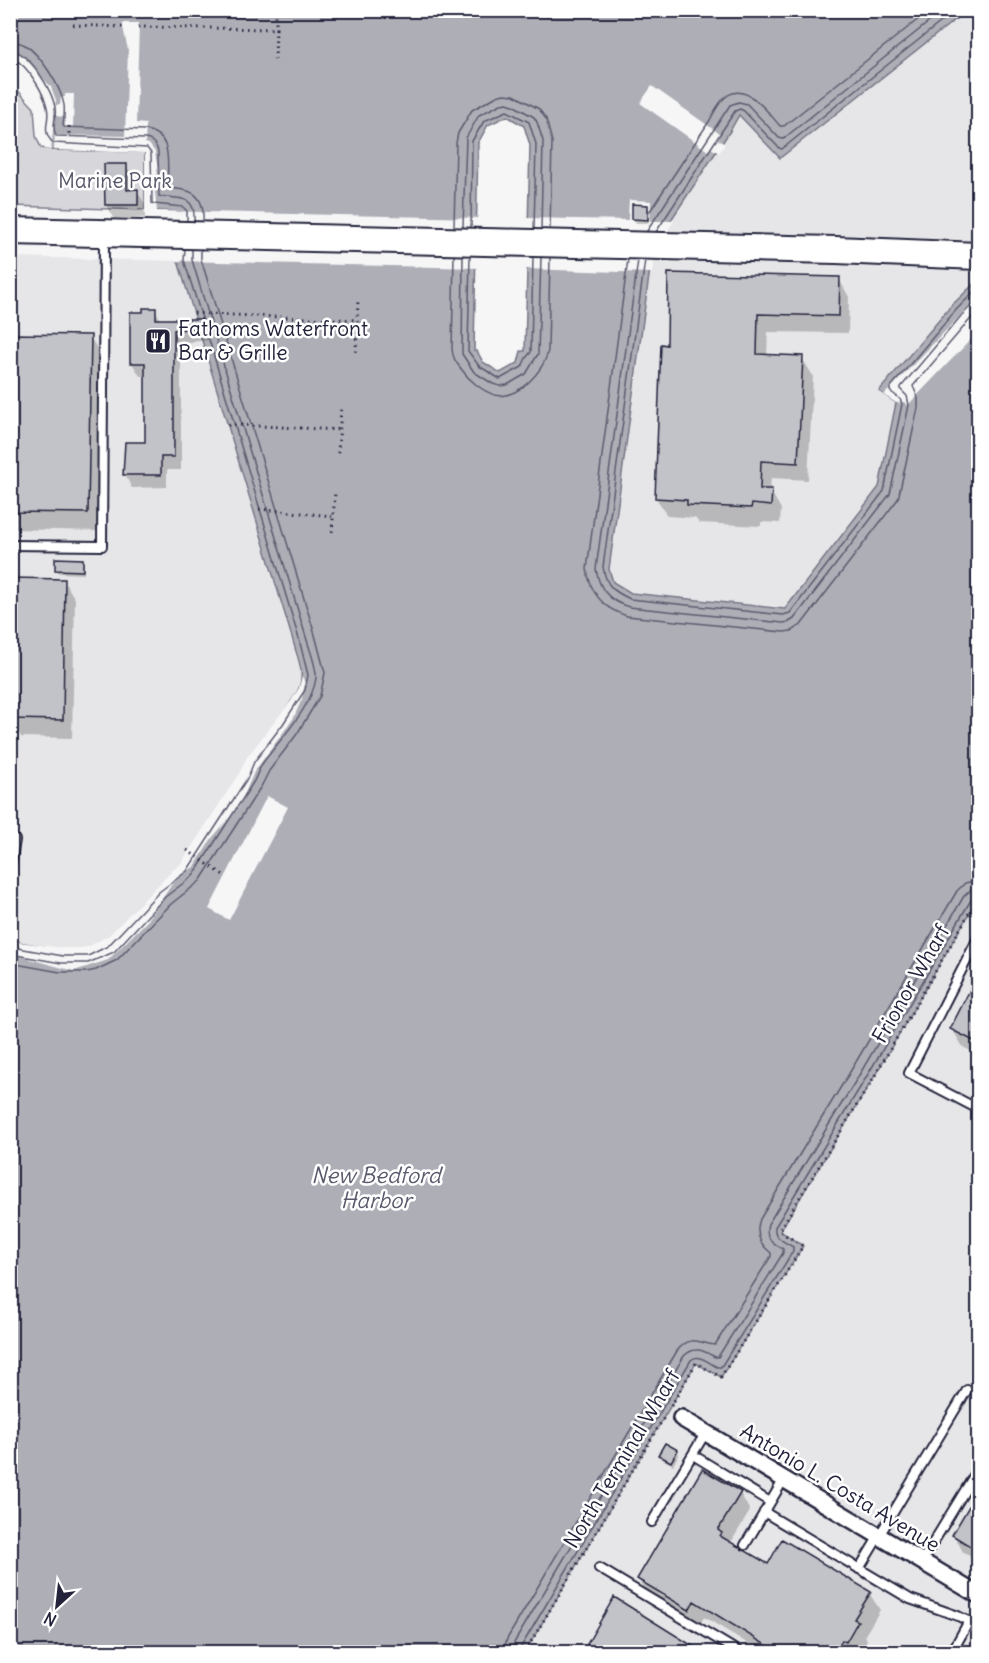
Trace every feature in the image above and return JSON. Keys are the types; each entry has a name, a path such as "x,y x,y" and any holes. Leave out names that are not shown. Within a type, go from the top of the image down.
{"highway":[{"path":"10,231 836,250 978,256"}],"street":[{"name":"Antonio L. Costa Avenue","path":"681,1418 978,1595"}],"lane":[{"path":"10,545 102,546 109,233"},
{"path":"10,871 15,840"},
{"path":"978,938 909,1073 978,1109"},
{"path":"859,1569 967,1390"},
{"path":"652,1522 706,1432"},
{"path":"693,1455 770,1502"},
{"path":"922,1561 978,1469"},
{"path":"745,1545 783,1479"},
{"path":"764,1512 910,1599 978,1626"},
{"path":"599,1568 739,1653"},
{"path":"952,1653 969,1621"}],"path":[{"path":"275,60 276,10"},
{"path":"74,25 123,27"},
{"path":"138,27 276,29"},
{"path":"69,126 69,135"},
{"path":"356,352 358,300"},
{"path":"194,313 357,320"},
{"path":"338,453 341,408"},
{"path":"228,425 340,430"},
{"path":"240,425 245,426"},
{"path":"332,532 335,493"},
{"path":"259,509 333,516"},
{"path":"254,511 273,510"},
{"path":"187,850 225,876"},
{"name":"Frionor Wharf","path":"870,1084 978,898"},
{"name":"North Terminal Wharf","path":"525,1653 696,1363 722,1377 803,1246 779,1232 870,1084"}],"shaded area":[{"path":"966,11 978,11 978,280 951,306 879,391 896,403 879,487 785,610 630,593 613,582 609,569 653,247 739,114 780,158"},
{"path":"11,257 178,261 302,676 296,694 182,868 105,941 88,950 63,950 11,942"},
{"path":"978,898 978,1652 525,1652 696,1363 722,1376 803,1247 779,1231 870,1084"}],"green space":[{"name":"Marine Park","path":"10,82 34,108 36,136 41,148 145,152 145,210 11,206"}],"water":[{"name":"New Bedford Harbor","path":"11,11 966,11 780,158 739,115 653,247 609,569 613,582 631,593 785,609 879,487 896,403 879,391 951,306 978,280 978,898 870,1084 780,1231 803,1246 721,1377 696,1363 525,1652 11,1652 10,933 19,942 63,950 88,950 105,941 182,867 296,694 301,674 178,261 181,212 145,210 145,152 51,150 45,144 42,110 37,96 11,62","holes":["507,116 524,126 530,145 525,351 521,351 518,363 500,373 483,362 477,351 474,351 478,143 488,125"]}],"pier":[{"path":"122,23 139,23 136,123 146,124 145,143 149,144 155,152 158,170 154,182 157,211 480,218 479,268 175,261 178,215 145,213 142,210 145,210 145,153 54,150 55,135 125,136 128,50"},
{"path":"11,45 51,87 56,100 51,150 45,149 37,135 39,110 34,97 10,66"},
{"path":"652,86 720,134 717,139 725,144 719,153 711,148 708,151 640,103"},
{"path":"65,94 74,94 73,128 65,128 65,117 56,116 56,105 60,105 61,97 65,97"},
{"path":"629,200 651,201 650,221 674,221 656,248 652,273 524,269 525,218 628,220"},
{"path":"978,297 978,332 908,405 904,402 896,403 884,395"},
{"path":"302,676 305,683 302,699 293,719 254,772 239,807 212,838 195,866 172,884 148,920 108,960 74,971 11,954 11,933 19,942 63,948 90,946 109,935 180,865 240,772 247,757 291,701 299,688"},
{"path":"267,796 288,807 229,920 209,909"}],"building":[{"path":"104,164 127,164 127,190 138,189 138,205 105,205"},
{"path":"632,204 648,205 648,220 632,219"},
{"path":"668,273 840,277 839,316 758,314 757,354 803,356 798,463 761,461 760,489 772,489 771,506 752,504 751,508 687,505 687,500 655,498 661,344 667,345"},
{"path":"143,308 156,308 156,319 202,319 202,328 174,330 174,457 161,457 161,475 123,475 125,442 145,442 145,363 130,363 130,312 143,312"},
{"path":"10,334 91,335 88,513 10,512"},
{"path":"55,558 83,559 83,571 55,570"},
{"path":"12,578 65,579 63,720 10,719"},
{"path":"978,974 978,1043 950,1029"},
{"path":"665,1443 678,1450 671,1462 658,1455"},
{"path":"702,1469 741,1492 718,1530 722,1533 720,1536 768,1564 782,1539 871,1592 854,1619 858,1621 846,1642 842,1640 834,1653 779,1653 694,1601 689,1610 637,1579"},
{"path":"978,1491 978,1551 952,1535"},
{"path":"614,1597 704,1653 582,1653"}],"place":[{"name":"Fathoms Waterfront Bar & Grille","path":"158,341"}]}
